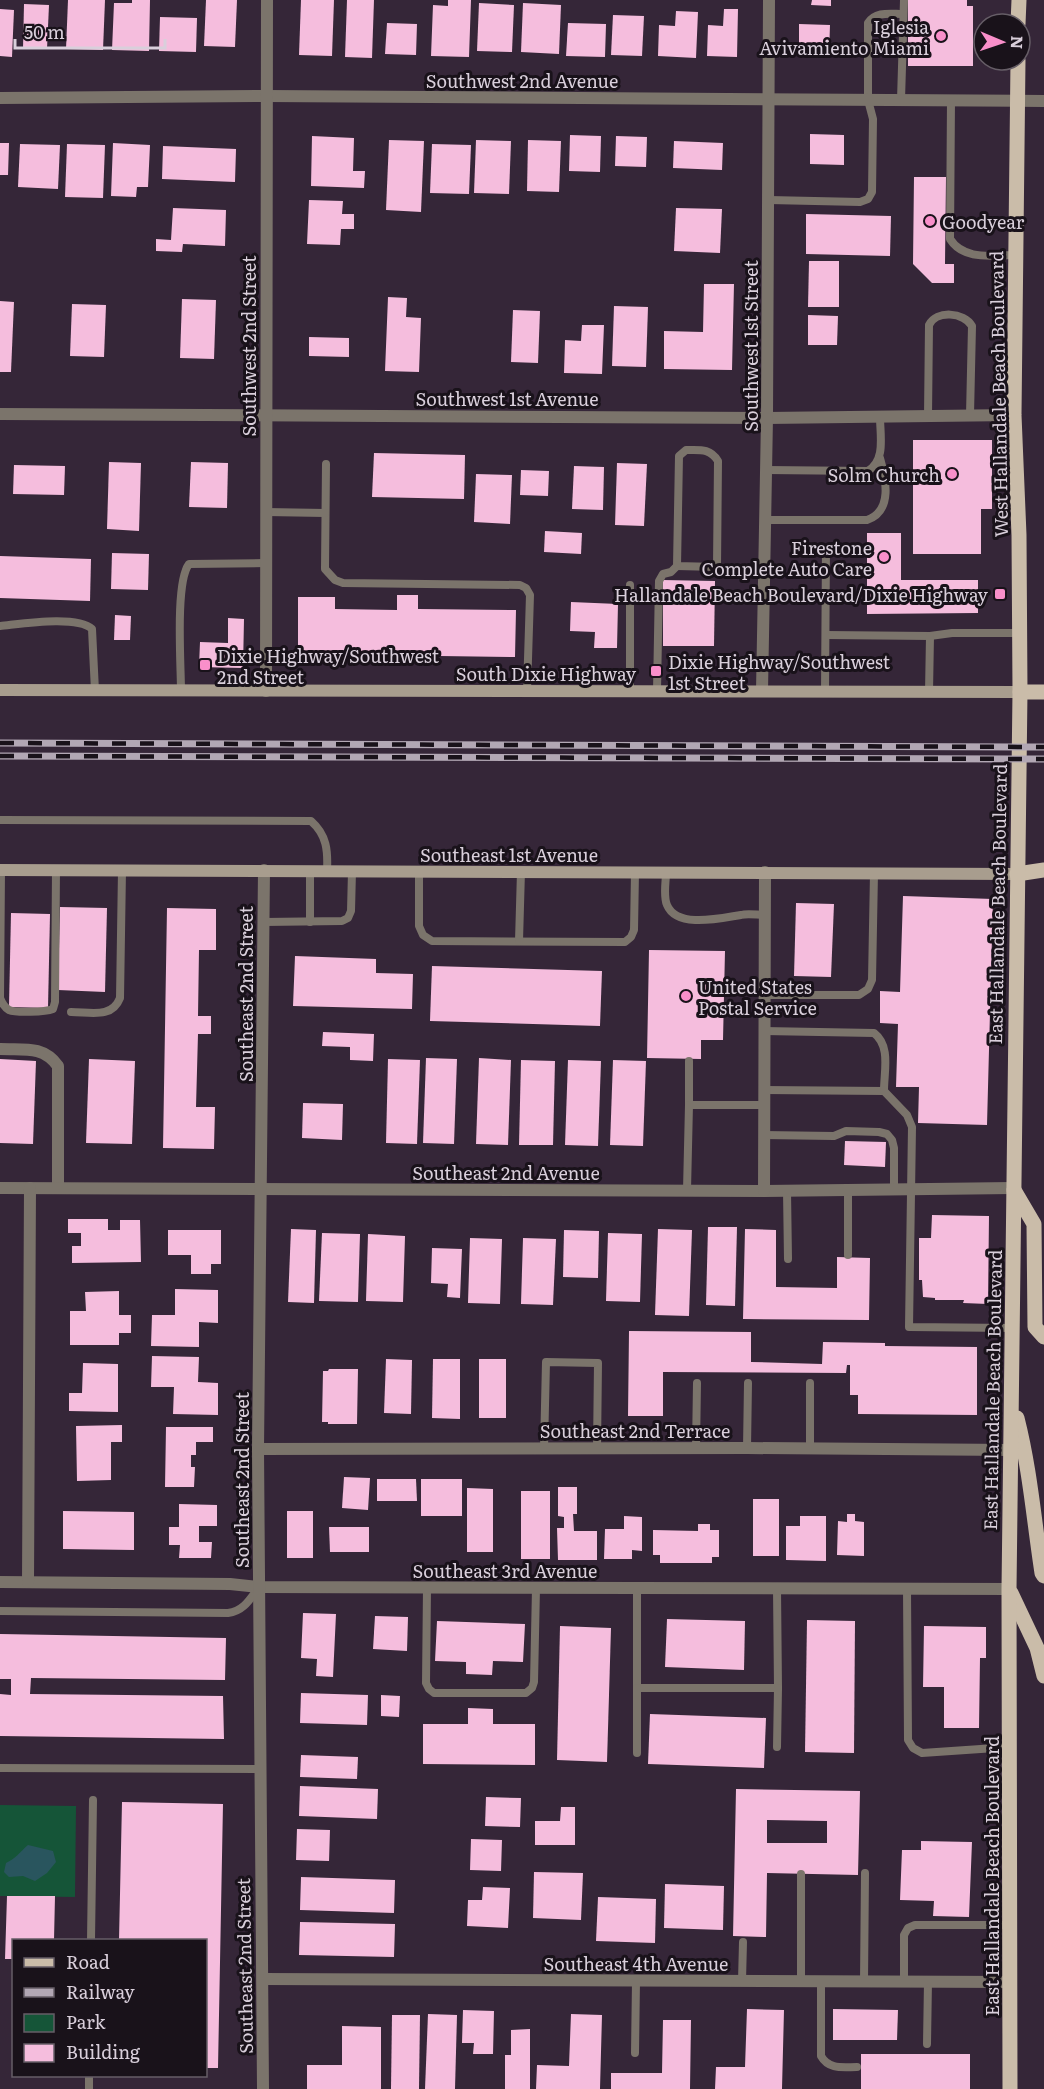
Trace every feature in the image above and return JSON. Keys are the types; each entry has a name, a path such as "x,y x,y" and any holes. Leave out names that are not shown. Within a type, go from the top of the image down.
{"main road":[{"name":"West Hallandale Beach Boulevard","path":"1018,72 1014,415 1019,535 1020,692"},
{"name":"South Dixie Highway","path":"0,690 1020,692"},
{"path":"1020,692 1044,692"},
{"name":"East Hallandale Beach Boulevard","path":"1010,2089 1009,1589 1020,692"},
{"name":"Southeast 1st Avenue","path":"1,870 1017,874"},
{"path":"1017,874 1044,870"},
{"path":"1013,1188 1034,1224 1035,1327 1044,1337"},
{"path":"1012,1398 1025,1448 1034,1524 1044,1576"},
{"path":"1009,1589 1037,1648 1044,1676"}],"street":[{"name":"Southwest 2nd Street","path":"266,692 267,0"},
{"name":"Southwest 1st Street","path":"762,692 766,520 769,0"},
{"name":"Southwest 2nd Avenue","path":"0,98 266,96 1044,101"},
{"name":"Southwest 1st Avenue","path":"0,414 767,418 1014,415"},
{"name":"Southeast 2nd Street","path":"263,2089 258,1449 264,870"},
{"path":"764,1191 765,872"},
{"path":"0,1049 39,1051 50,1055 58,1066 58,1188"},
{"name":"Southeast 2nd Avenue","path":"0,1188 787,1191 1013,1188"},
{"path":"28,1582 30,1188"},
{"name":"Southeast 2nd Terrace","path":"258,1449 1011,1450"},
{"name":"Southeast 3rd Avenue","path":"0,1582 230,1584 259,1587 1009,1589"},
{"name":"Southeast 4th Avenue","path":"263,1979 1010,1982"}],"lane":[{"path":"901,100 904,0"},
{"path":"769,200 860,202 868,199 872,192 873,119 868,100 868,23 878,14 903,14"},
{"path":"951,100 950,238 962,252 969,255 1015,255"},
{"path":"928,416 929,325 932,319 938,316 962,316 968,319 972,326 970,416"},
{"path":"766,520 867,520 876,517 885,501 885,475 880,458 879,416"},
{"path":"657,691 659,581 663,574 671,572 677,566 679,456 686,450 707,451 713,454 718,461 717,567"},
{"path":"766,470 868,471 880,458"},
{"path":"326,464 325,569 335,580 343,583 519,585 526,588 530,595 527,691"},
{"path":"266,512 326,513"},
{"path":"825,692 826,548"},
{"path":"181,692 181,590 185,570 189,564 266,563"},
{"path":"677,566 717,567 764,574"},
{"path":"630,585 630,691"},
{"path":"0,626 70,622 88,625 92,629 95,691"},
{"path":"826,635 930,636 952,633 1019,633"},
{"path":"929,692 930,636"},
{"path":"0,820 311,821 319,828 325,840 327,871"},
{"path":"1,870 0,998 3,1005 10,1011 47,1011 53,1009 55,1002 56,869"},
{"path":"71,1012 108,1013 117,1007 120,998 122,870"},
{"path":"310,871 310,922"},
{"path":"264,922 342,921 348,918 351,911 352,871"},
{"path":"519,941 521,871"},
{"path":"419,872 418,926 423,935 432,941 625,942 634,930 635,872"},
{"path":"666,872 666,903 672,913 681,919 725,919 742,914 764,915"},
{"path":"764,994 859,995 868,989 872,980 874,873"},
{"path":"764,1031 874,1033 881,1038 885,1046 884,1090 907,1115 912,1127 909,1327 1012,1328"},
{"path":"687,1191 689,1061"},
{"path":"764,1090 884,1090"},
{"path":"689,1105 764,1105"},
{"path":"763,1135 834,1136 846,1131 886,1134 892,1140 894,1148 894,1189"},
{"path":"848,1190 848,1255"},
{"path":"787,1191 788,1259"},
{"path":"544,1449 546,1362 598,1363 597,1449"},
{"path":"696,1383 696,1448"},
{"path":"747,1448 748,1383"},
{"path":"810,1383 810,1448"},
{"path":"0,1611 228,1613 237,1612 243,1608 259,1587"},
{"path":"427,1588 426,1683 429,1689 435,1693 526,1693 532,1689 534,1682 536,1588"},
{"path":"637,1589 637,1753"},
{"path":"777,1589 777,1747"},
{"path":"907,1589 908,1740 913,1748 922,1753 1010,1747"},
{"path":"637,1688 778,1688"},
{"path":"0,1768 259,1769"},
{"path":"91,1939 93,1800"},
{"path":"864,1981 865,1873"},
{"path":"801,1874 801,1981"},
{"path":"904,1981 904,1935 908,1928 915,1925 1010,1925"},
{"path":"742,1942 742,1981"},
{"path":"635,2053 636,1981"},
{"path":"821,1981 821,2056 825,2063 833,2067 857,2067"},
{"path":"927,2044 928,1981"}],"green space":[{"path":"0,1805 76,1806 75,1897 0,1896"}],"shaded area":[{"path":"28,1845 53,1851 56,1862 47,1873 35,1881 23,1876 9,1877 4,1872 6,1863"}],"building":[{"path":"68,0 105,0 103,50 66,49"},
{"path":"132,0 150,0 149,51 112,50 114,3 132,3"},
{"path":"206,0 237,0 235,47 204,46"},
{"path":"301,0 334,0 332,56 299,55"},
{"path":"347,0 374,0 372,58 345,57"},
{"path":"448,0 471,0 469,57 431,56 433,5 448,6"},
{"path":"812,0 831,0 831,6 811,5"},
{"name":"Iglesia Avivamiento Miami","path":"908,0 967,0 967,6 973,6 972,66 908,66"},
{"path":"479,3 514,5 512,52 477,51"},
{"path":"523,3 561,5 559,54 521,52"},
{"path":"24,4 49,5 47,49 23,49"},
{"path":"0,9 14,10 12,57 0,56"},
{"path":"724,9 738,9 737,57 707,56 708,25 723,26"},
{"path":"676,11 698,12 696,58 658,56 659,25 675,26"},
{"path":"613,15 644,16 642,56 611,55"},
{"path":"160,17 197,18 196,52 159,51"},
{"path":"387,23 417,24 416,55 385,54"},
{"path":"568,23 606,24 605,57 566,56"},
{"path":"799,24 830,25 829,56 799,56"},
{"path":"810,134 844,135 844,165 810,164"},
{"path":"570,135 601,136 600,172 569,171"},
{"path":"312,136 354,138 353,171 365,171 364,188 311,186"},
{"path":"616,136 647,137 646,167 615,166"},
{"path":"389,140 424,141 421,212 386,210"},
{"path":"476,140 511,141 509,194 474,193"},
{"path":"528,140 561,141 559,192 527,191"},
{"path":"674,141 723,143 722,170 673,168"},
{"path":"0,143 9,143 8,175 0,175"},
{"path":"113,143 150,145 148,187 137,187 136,197 111,196"},
{"path":"20,144 60,145 58,189 18,187"},
{"path":"67,144 105,145 103,198 65,197"},
{"path":"432,144 471,145 469,194 430,193"},
{"path":"163,146 236,149 235,182 162,179"},
{"name":"Goodyear","path":"914,177 946,177 945,264 954,264 954,283 932,283 913,264"},
{"path":"309,200 343,201 342,214 354,214 354,229 341,229 340,245 307,244"},
{"path":"173,208 226,210 225,246 183,244 182,252 156,251 156,239 171,240"},
{"path":"676,208 722,209 720,253 674,251"},
{"path":"806,214 891,216 890,256 806,254"},
{"path":"809,261 839,261 839,307 808,307"},
{"path":"704,284 734,284 732,370 664,369 664,331 703,332"},
{"path":"388,297 407,298 406,317 421,318 419,372 385,371"},
{"path":"182,299 216,300 214,359 180,358"},
{"path":"0,301 14,302 11,372 0,372"},
{"path":"72,304 106,305 104,357 70,356"},
{"path":"614,306 648,307 646,367 612,366"},
{"path":"513,310 540,311 538,363 511,362"},
{"path":"808,315 838,316 837,345 808,345"},
{"path":"582,325 604,325 602,374 564,373 565,340 581,341"},
{"path":"309,337 349,338 349,357 309,356"},
{"name":"Solm Church","path":"913,440 992,440 992,509 981,509 981,554 913,554"},
{"path":"374,453 465,455 464,499 372,497"},
{"path":"109,462 141,463 139,531 107,529"},
{"path":"191,462 228,463 227,508 189,507"},
{"path":"617,463 647,464 644,526 615,525"},
{"path":"14,465 65,466 64,495 13,494"},
{"path":"574,466 604,467 603,510 572,509"},
{"path":"521,470 549,471 548,496 520,495"},
{"path":"476,474 512,475 510,524 474,522"},
{"path":"545,531 582,533 581,554 544,552"},
{"name":"Firestone Complete Auto Care","path":"867,533 901,533 901,580 978,580 978,613 867,614"},
{"path":"112,553 149,554 148,590 111,589"},
{"path":"0,556 91,559 90,601 0,598"},
{"path":"663,580 715,581 714,646 663,646"},
{"path":"397,595 418,595 418,609 516,610 515,657 298,654 298,597 335,597 335,609 397,610"},
{"path":"571,602 618,604 617,648 594,648 595,632 570,631"},
{"path":"115,615 131,616 130,640 114,640"},
{"path":"228,618 244,619 243,668 199,667 200,642 228,643"},
{"path":"903,896 993,899 987,1125 918,1123 919,1087 896,1087 898,1024 880,1023 880,991 900,992"},
{"path":"796,903 834,904 831,977 794,976"},
{"path":"60,907 107,908 105,992 58,990"},
{"path":"167,908 216,909 216,950 199,950 198,1016 211,1016 211,1034 198,1034 196,1107 215,1107 214,1149 163,1148"},
{"path":"11,913 50,914 48,1008 9,1007"},
{"name":"United States Postal Service","path":"649,950 725,951 723,1040 701,1040 701,1059 647,1058"},
{"path":"295,956 376,959 376,973 413,974 412,1009 293,1006"},
{"path":"432,966 602,971 600,1026 430,1021"},
{"path":"323,1032 374,1034 373,1061 350,1060 350,1047 322,1046"},
{"path":"426,1058 457,1059 454,1144 423,1143"},
{"path":"479,1058 511,1060 508,1145 476,1144"},
{"path":"0,1059 36,1061 33,1144 0,1143"},
{"path":"89,1059 135,1061 132,1144 86,1143"},
{"path":"388,1059 420,1060 417,1144 386,1143"},
{"path":"521,1060 555,1061 553,1145 519,1145"},
{"path":"568,1060 601,1061 598,1146 565,1145"},
{"path":"613,1060 646,1061 643,1146 610,1145"},
{"path":"303,1103 343,1104 342,1140 302,1138"},
{"path":"845,1141 886,1142 885,1167 844,1165"},
{"path":"932,1215 989,1216 988,1304 923,1297 922,1280 919,1280 919,1238 931,1238"},
{"path":"68,1219 108,1219 108,1230 120,1230 120,1220 140,1220 141,1262 72,1263 72,1246 81,1246 81,1233 68,1233"},
{"path":"708,1227 737,1227 735,1306 706,1305"},
{"path":"291,1229 316,1230 314,1303 288,1302"},
{"path":"658,1229 692,1230 689,1316 655,1315"},
{"path":"745,1229 776,1230 776,1287 837,1288 837,1257 870,1258 869,1320 743,1319"},
{"path":"168,1230 221,1230 221,1264 211,1264 211,1274 191,1274 191,1255 168,1255"},
{"path":"564,1230 599,1231 598,1278 563,1277"},
{"path":"322,1233 360,1234 358,1302 319,1301"},
{"path":"608,1233 642,1234 640,1302 606,1301"},
{"path":"368,1234 405,1236 403,1302 366,1301"},
{"path":"470,1238 502,1239 500,1304 468,1303"},
{"path":"523,1238 556,1239 553,1305 521,1304"},
{"path":"432,1248 462,1249 460,1298 447,1297 448,1284 431,1283"},
{"path":"175,1289 218,1290 218,1323 199,1322 199,1347 151,1346 152,1315 175,1315"},
{"path":"119,1291 119,1315 131,1315 131,1333 119,1333 119,1345 70,1345 70,1311 86,1311 85,1292"},
{"path":"629,1331 751,1332 751,1362 822,1364 823,1342 885,1343 885,1346 977,1347 977,1415 858,1414 858,1395 850,1395 850,1365 847,1365 846,1373 663,1372 663,1416 628,1416"},
{"path":"152,1356 199,1357 198,1382 218,1383 218,1415 173,1414 174,1387 151,1387"},
{"path":"386,1359 412,1360 411,1414 384,1413"},
{"path":"433,1359 460,1359 460,1419 432,1418"},
{"path":"479,1359 506,1359 506,1418 479,1418"},
{"path":"83,1363 118,1364 118,1412 69,1411 69,1393 82,1393"},
{"path":"358,1369 357,1424 322,1422 323,1371"},
{"path":"122,1425 122,1442 111,1442 111,1480 77,1481 76,1426"},
{"path":"166,1427 213,1427 213,1442 196,1442 196,1455 191,1455 191,1467 195,1467 194,1487 165,1487"},
{"path":"344,1477 370,1478 368,1510 342,1508"},
{"path":"377,1479 416,1479 417,1501 377,1501"},
{"path":"421,1479 462,1479 462,1516 421,1516"},
{"path":"558,1487 577,1487 577,1514 573,1514 574,1531 597,1531 597,1560 558,1560 557,1528 564,1528 564,1517 558,1516"},
{"path":"467,1488 493,1489 493,1552 467,1552"},
{"path":"521,1491 550,1491 550,1559 521,1559"},
{"path":"753,1499 779,1499 779,1556 753,1556"},
{"path":"179,1504 217,1505 217,1526 199,1526 199,1542 212,1542 211,1558 179,1558 180,1545 169,1545 169,1527 179,1527"},
{"path":"63,1511 134,1512 134,1550 63,1549"},
{"path":"287,1511 313,1511 313,1558 287,1558"},
{"path":"847,1514 855,1514 855,1521 864,1522 864,1556 837,1555 838,1521 847,1522"},
{"path":"624,1516 642,1517 642,1551 632,1550 632,1559 604,1559 605,1529 624,1529"},
{"path":"800,1516 826,1516 826,1561 786,1560 786,1526 800,1526"},
{"path":"698,1524 710,1524 710,1530 719,1530 719,1557 712,1557 712,1563 660,1563 660,1555 653,1555 653,1530 698,1531"},
{"path":"329,1527 369,1527 369,1552 330,1552"},
{"path":"303,1613 336,1614 333,1677 316,1676 317,1659 301,1658"},
{"path":"375,1616 408,1617 407,1651 373,1649"},
{"path":"667,1619 745,1621 744,1670 665,1667"},
{"path":"807,1620 855,1621 854,1753 805,1752"},
{"path":"437,1621 525,1624 523,1662 493,1661 492,1675 466,1674 466,1662 435,1661"},
{"path":"560,1626 611,1628 607,1762 557,1760"},
{"path":"924,1626 986,1627 986,1658 980,1658 979,1728 944,1728 944,1687 923,1687"},
{"path":"0,1634 226,1638 225,1680 31,1678 30,1694 223,1696 224,1739 0,1736 0,1694 11,1695 11,1679 0,1679"},
{"path":"301,1693 368,1695 367,1725 300,1723"},
{"path":"381,1695 400,1696 399,1717 381,1716"},
{"path":"468,1708 493,1709 493,1724 535,1724 535,1765 423,1764 423,1724 468,1724"},
{"path":"650,1714 766,1718 764,1768 648,1764"},
{"path":"301,1755 358,1757 357,1779 300,1777"},
{"path":"300,1786 378,1789 377,1819 299,1816"},
{"path":"736,1789 860,1791 858,1875 767,1873 766,1937 733,1936","holes":["767,1820 827,1821 827,1843 767,1843"]},
{"path":"486,1797 521,1798 520,1827 485,1826"},
{"path":"122,1802 223,1804 218,2068 207,2068 207,1939 119,1939"},
{"path":"561,1807 575,1807 575,1845 535,1845 535,1821 560,1821"},
{"path":"297,1829 330,1830 329,1861 296,1860"},
{"path":"471,1839 502,1840 501,1871 470,1870"},
{"path":"921,1841 972,1842 969,1917 933,1916 934,1901 900,1900 902,1850 921,1850"},
{"path":"534,1872 583,1873 581,1920 533,1918"},
{"path":"301,1877 395,1880 394,1913 300,1910"},
{"path":"665,1884 724,1886 723,1930 664,1928"},
{"path":"483,1887 510,1888 508,1928 467,1926 468,1900 482,1900"},
{"path":"7,1896 55,1896 54,1939 12,1939 12,1959 5,1959"},
{"path":"598,1897 656,1899 655,1943 596,1941"},
{"path":"300,1922 395,1924 394,1957 299,1955"},
{"path":"747,2009 784,2010 782,2089 715,2089 716,2067 745,2067"},
{"path":"833,2009 898,2010 897,2040 833,2040"},
{"path":"463,2010 494,2011 493,2054 473,2054 474,2043 462,2043"},
{"path":"428,2014 457,2015 455,2089 425,2089"},
{"path":"571,2014 602,2015 600,2089 536,2089 537,2065 569,2066"},
{"path":"392,2015 420,2015 419,2089 391,2089"},
{"path":"663,2020 691,2020 690,2089 611,2089 611,2073 662,2073"},
{"path":"342,2026 381,2027 381,2089 307,2089 307,2065 342,2065"},
{"path":"530,2029 530,2089 505,2089 505,2055 511,2055 511,2030"},
{"path":"861,2054 970,2054 970,2089 861,2089"}],"railway":[{"path":"0,743 1044,747"},
{"path":"0,756 1044,759"}],"place":[{"name":"Iglesia Avivamiento Miami","path":"941,36"},
{"name":"Goodyear","path":"930,221"},
{"name":"Solm Church","path":"952,474"},
{"name":"Firestone Complete Auto Care","path":"884,557"},
{"name":"Hallandale Beach Boulevard/Dixie Highway","path":"1000,594"},
{"name":"Dixie Highway/Southwest 2nd Street","path":"205,665"},
{"name":"Dixie Highway/Southwest 1st Street","path":"656,671"},
{"name":"United States Postal Service","path":"686,996"}]}
